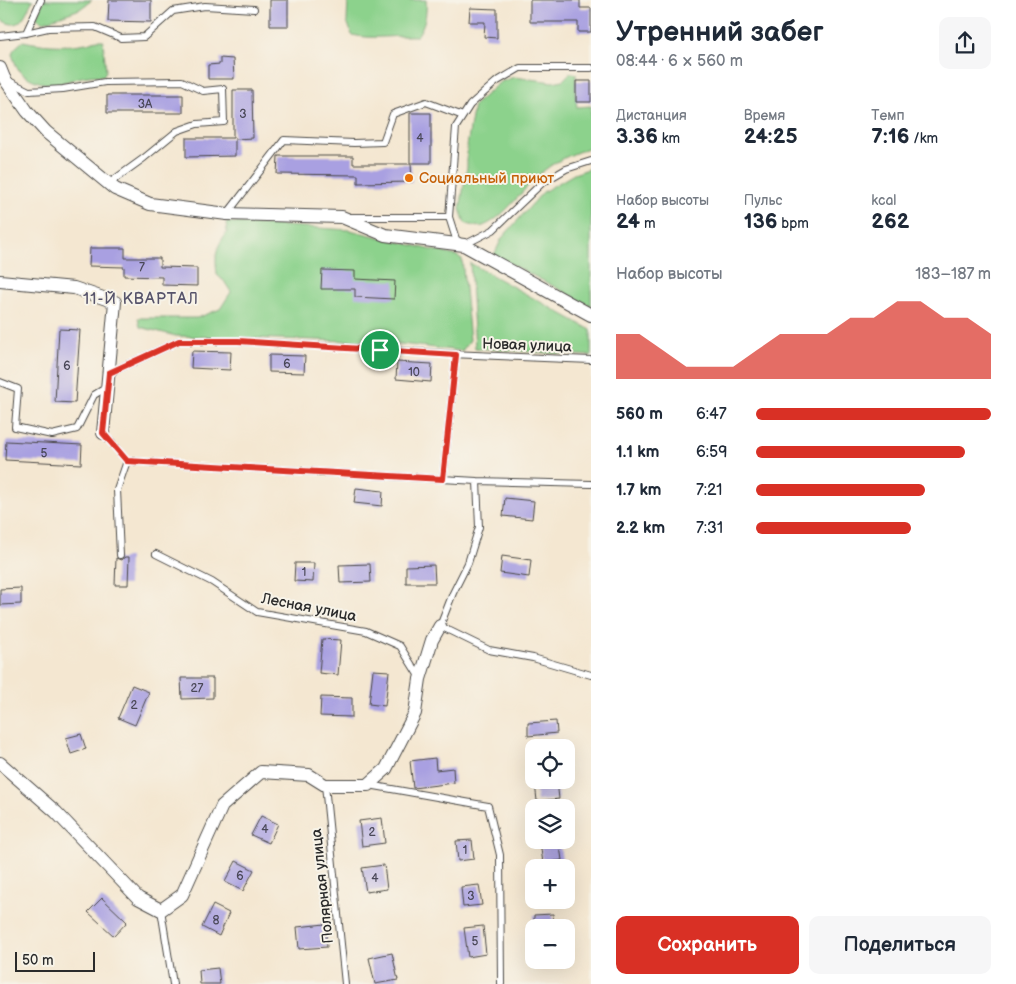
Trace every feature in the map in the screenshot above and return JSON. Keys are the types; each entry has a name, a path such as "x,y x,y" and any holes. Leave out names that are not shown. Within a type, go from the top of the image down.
{"street":[{"path":"2,73 27,111 46,132 115,189 150,204 227,214 342,217 385,235 464,245 591,315"},
{"path":"0,281 74,288 115,302 103,433"},
{"path":"0,763 56,812 138,898 160,910 182,895 222,806 261,772 309,775 325,785 368,785 386,768 415,713 420,679 432,640 440,626"}],"lane":[{"path":"26,33 41,0"},
{"path":"0,36 48,28 96,27 121,38 144,37 172,11 205,6 254,9"},
{"path":"591,68 520,68 496,82 470,104 456,127 449,217 456,238 464,245 493,230 542,183 566,169 591,161"},
{"path":"2,73 29,91 63,89 105,82 182,81 203,91 224,89 224,122 197,124 178,131 108,184"},
{"path":"227,214 284,140 383,142 393,114 426,102 463,116"},
{"path":"342,217 449,217"},
{"name":"Новая улица","path":"0,382 18,389 15,426 52,435 77,429 94,395 109,380 179,341 238,341 456,355 591,360"},
{"path":"443,479 456,355"},
{"path":"103,433 127,461 477,481 591,484"},
{"path":"120,555 117,490 127,461"},
{"path":"477,481 479,527 468,563 453,592 440,626 489,650 533,658 591,675"},
{"name":"Лесная улица","path":"156,554 212,582 257,612 366,631 400,646 420,679"},
{"name":"Полярная улица","path":"325,785 345,984"},
{"path":"368,785 488,806 500,854 501,984"},
{"path":"160,910 173,984"}],"green space":[{"path":"0,0 33,0 21,20 13,24 0,19"},
{"path":"44,0 92,0 80,9 44,22 36,18"},
{"path":"348,0 426,0 425,19 417,36 376,37 352,35 347,21"},
{"path":"103,40 106,71 103,76 86,76 56,84 38,82 22,73 18,69 12,54 14,49 23,41 60,45 88,43"},
{"path":"570,73 576,74 575,94 577,107 591,106 591,147 551,165 531,182 508,208 492,222 478,227 465,223 460,209 474,105 500,82 514,77 553,82 563,80"},
{"path":"591,168 591,306 494,255 502,238 543,192 574,174"},
{"path":"226,222 350,230 457,256 462,259 470,340 462,351 383,342 176,336 140,327 138,318 197,318 220,309 231,292 224,281 217,275 216,268 218,248 227,232"},
{"path":"470,263 591,330 591,356 475,348"}],"building":[{"path":"109,0 151,0 151,22 108,21"},
{"path":"270,0 288,0 288,26 270,26"},
{"path":"530,0 580,0 580,8 591,8 591,32 578,32 578,22 530,22"},
{"path":"470,8 497,9 497,38 484,37 485,22 469,22"},
{"path":"220,58 233,59 234,79 208,79 208,65 220,64"},
{"path":"576,81 591,81 591,102 576,102"},
{"path":"233,90 252,90 253,138 235,139 235,156 186,157 186,138 233,138"},
{"path":"107,95 183,95 183,113 107,113"},
{"path":"410,113 431,113 431,163 410,163"},
{"path":"278,156 353,156 353,164 411,164 412,182 358,183 358,175 277,174"},
{"path":"90,248 125,248 125,258 160,258 160,267 197,268 197,286 162,285 162,277 124,276 124,267 89,266"},
{"path":"322,270 355,271 355,279 395,281 394,299 355,297 355,289 321,289"},
{"path":"59,329 80,330 75,403 55,402"},
{"path":"192,351 231,352 230,370 191,368"},
{"path":"269,355 305,356 304,373 269,372"},
{"path":"397,362 432,364 431,382 396,379"},
{"path":"6,441 82,445 81,464 5,460"},
{"path":"356,488 383,491 382,506 354,503"},
{"path":"505,498 534,501 532,519 503,516"},
{"path":"502,556 531,560 529,577 500,573"},
{"path":"129,557 128,585 115,585 116,558 121,560"},
{"path":"295,563 314,563 313,582 294,581"},
{"path":"370,564 371,582 340,583 339,565"},
{"path":"434,565 435,583 406,583 406,566"},
{"path":"21,588 21,604 0,605 0,589"},
{"path":"322,639 341,640 338,675 319,673"},
{"path":"373,670 389,671 385,706 369,704"},
{"path":"181,678 213,678 213,698 182,699"},
{"path":"132,685 149,692 135,725 118,718"},
{"path":"321,697 352,698 352,717 320,716"},
{"path":"556,721 557,733 528,736 528,723"},
{"path":"81,734 86,749 71,754 66,738"},
{"path":"435,758 436,770 453,768 454,783 413,788 410,761"},
{"path":"536,789 558,789 559,799 537,799"},
{"path":"261,816 278,824 269,843 251,835"},
{"path":"382,818 385,843 362,846 359,821"},
{"path":"472,840 474,859 458,861 456,841"},
{"path":"541,849 560,849 562,859 542,859"},
{"path":"236,861 254,870 243,891 225,882"},
{"path":"384,865 387,889 366,892 362,868"},
{"path":"479,885 482,905 463,907 461,887"},
{"path":"102,898 127,922 114,936 88,912"},
{"path":"213,905 229,913 219,936 202,927"},
{"path":"553,914 553,919 534,919 534,915"},
{"path":"325,924 327,947 299,949 297,927"},
{"path":"483,926 486,954 468,957 464,928"},
{"path":"392,953 398,980 375,984 369,958"},
{"path":"218,968 220,984 200,984 199,970"}],"place":[{"name":"Социальный приют","path":"409,178"}],"district":[{"name":"11-Й КВАРТАЛ","path":"141,298"}],"route":[{"path":"179,341 238,341 380,350 456,355 443,479 127,461 103,433 109,373 179,341"}]}
